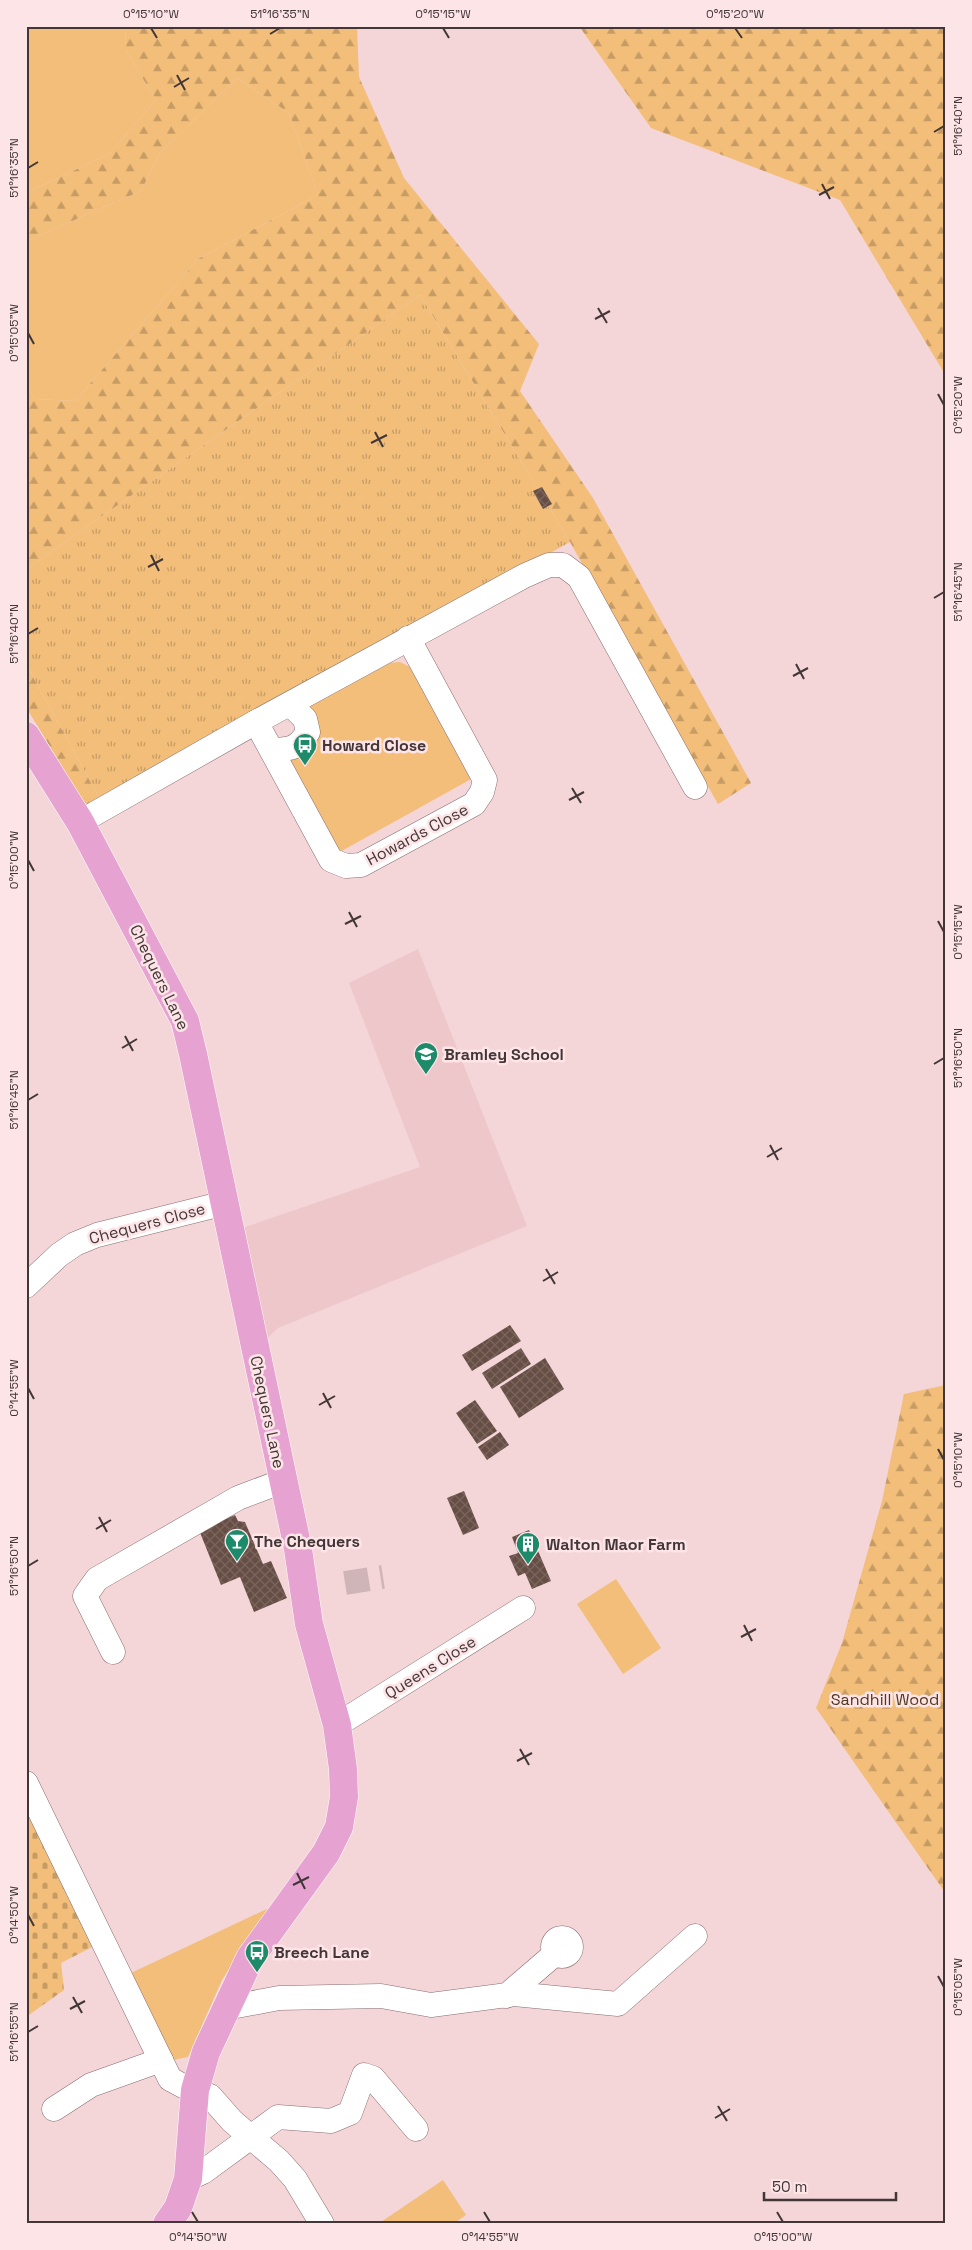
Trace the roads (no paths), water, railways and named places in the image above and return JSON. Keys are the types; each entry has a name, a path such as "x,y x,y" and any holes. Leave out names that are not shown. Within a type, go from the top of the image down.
{"main road":[{"name":"Chequers Lane","path":"26,736 80,822 184,1021 193,1054 298,1549 309,1624 337,1725 343,1769 344,1797 339,1827 326,1852 250,1958 206,2052 195,2090 188,2179 178,2208 167,2224"}],"street":[{"path":"80,822 408,638 550,564 563,564 579,577 695,787"},
{"name":"Howards Close","path":"256,722 331,860 346,866 361,865 474,804 482,792 485,780 408,638"},
{"path":"272,750 290,749 301,743 308,732 305,719 290,704"},
{"name":"Chequers Close","path":"26,1286 58,1255 75,1244 97,1235 225,1203"},
{"path":"113,1652 85,1596 97,1578 238,1498 283,1481"},
{"name":"Queens Close","path":"337,1725 523,1608"},
{"path":"26,1783 170,2079 210,2096 251,2138 279,2161 295,2179 322,2224"},
{"path":"226,2008 280,1998 381,1996 431,2005 514,1994 618,2004 695,1936"},
{"path":"506,1996 556,1953"},
{"path":"54,2109 91,2085 162,2060"},
{"path":"188,2179 203,2172 278,2117 331,2121 350,2113 364,2075 373,2078 416,2129"}],"tunnel":[{"path":"345,1583 383,1577"}],"place":[{"name":"Howard Close","path":"305,766"},
{"name":"Bramley School","path":"426,1075"},
{"name":"The Chequers","path":"237,1562"},
{"name":"Walton Maor Farm","path":"528,1565"},
{"name":"Breech Lane","path":"257,1973"}],"park label":[{"name":"Sandhill Wood","path":"885,1699"}]}
